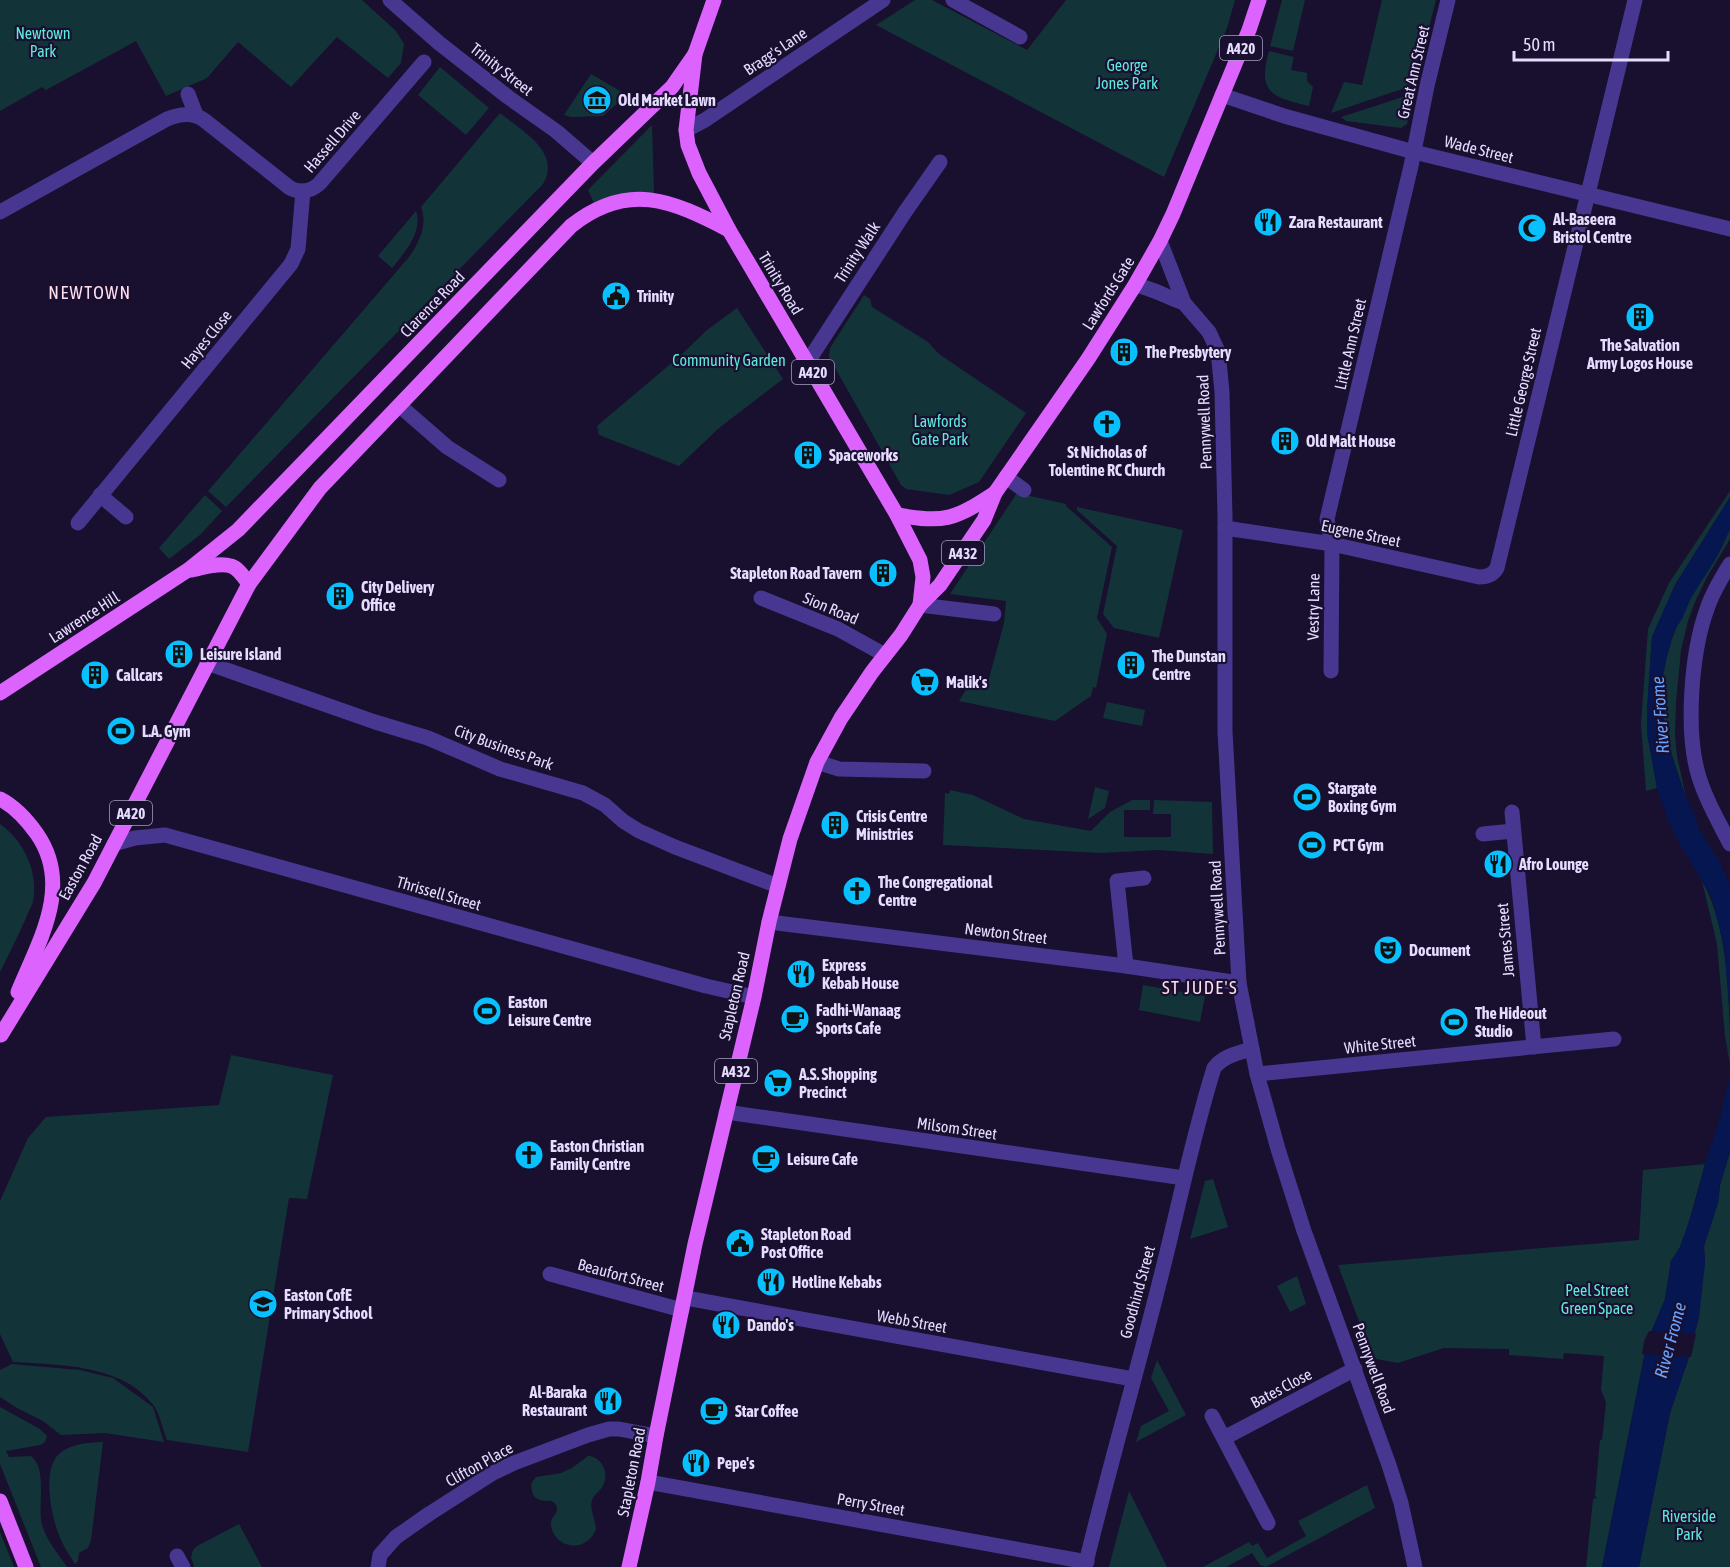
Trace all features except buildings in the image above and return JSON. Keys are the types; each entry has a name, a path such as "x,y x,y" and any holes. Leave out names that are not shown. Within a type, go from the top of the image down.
{"main road":[{"name":"A420","path":"694,54 714,0"},
{"name":"A420","path":"1222,95 1259,0"},
{"name":"Clarence Road","path":"188,570 238,530 593,163 672,87 694,54"},
{"name":"Trinity Road","path":"694,54 686,130 688,145 699,173 729,230 897,515 920,560 923,577 921,605"},
{"name":"Lawfords Gate","path":"994,493 1088,359 1135,285 1160,241 1222,95"},
{"name":"A420","path":"249,584 320,488 571,226 594,210 617,201 636,198 656,200 704,217 729,230"},
{"name":"A420","path":"897,515 932,519 955,516 994,493"},
{"name":"A432","path":"921,605 940,585 961,556 984,520 994,493"},
{"path":"188,570 231,566 242,574 249,584"},
{"name":"Lawrence Hill","path":"0,693 188,570"},
{"name":"Easton Road","path":"0,1036 94,883 249,584"},
{"name":"Stapleton Road","path":"629,1567 695,1244 790,839 817,762 841,718 921,605"},
{"name":"A420","path":"0,799 26,818 46,847 53,878 50,916 0,1036"},
{"path":"0,1501 26,1567"}],"street":[{"name":"Trinity Street","path":"390,0 439,43 556,131 593,163"},
{"name":"Bragg's Lane","path":"686,130 705,120 883,0"},
{"path":"953,0 1020,37"},
{"name":"Great Ann Street","path":"1414,152 1448,0"},
{"name":"Little George Street","path":"1489,576 1497,568 1635,0"},
{"name":"Hassell Drive","path":"196,115 290,188 303,191 318,184 424,62"},
{"path":"0,212 167,119 176,115 196,115 188,94"},
{"name":"Wade Street","path":"1222,95 1284,116 1414,152 1730,229"},
{"name":"Little Ann Street","path":"1332,544 1327,519 1414,152"},
{"name":"Trinity Walk","path":"807,363 940,162"},
{"name":"Hayes Close","path":"78,523 293,260 298,249 303,191"},
{"name":"Pennywell Road","path":"1160,241 1184,303 1209,332 1220,361 1225,528 1225,732 1239,983 1257,1074 1278,1149 1304,1231 1401,1503 1415,1567"},
{"name":"Pennywell Road","path":"1135,285 1148,287 1184,303"},
{"path":"400,406 447,447 499,480"},
{"path":"1006,477 1023,490"},
{"path":"100,495 126,517"},
{"name":"Eugene Street","path":"1225,528 1332,544 1479,577 1489,576"},
{"name":"Vestry Lane","path":"1331,670 1332,544"},
{"path":"1730,565 1711,599 1702,626 1695,661 1691,728 1699,777 1712,810 1730,844"},
{"name":"Sion Road","path":"760,598 838,629 885,655"},
{"path":"921,605 994,615"},
{"name":"City Business Park","path":"207,663 375,722 428,738 500,769 583,793 605,805 639,831 778,886"},
{"path":"817,762 839,769 924,771"},
{"name":"James Street","path":"1512,812 1534,1047"},
{"path":"1483,834 1513,831"},
{"name":"Thrissell Street","path":"114,844 135,838 165,835 695,983 754,997"},
{"path":"1126,966 1117,881 1144,878"},
{"name":"Newton Street","path":"769,922 1126,966 1239,983"},
{"name":"White Street","path":"1257,1074 1614,1039"},
{"name":"Goodhind Street","path":"1086,1564 1214,1068 1218,1062 1227,1057 1252,1049"},
{"name":"Milsom Street","path":"726,1112 1184,1178"},
{"name":"Beaufort Street","path":"550,1274 684,1304"},
{"name":"Webb Street","path":"684,1304 1133,1379"},
{"name":"Bates Close","path":"1224,1438 1355,1369"},
{"path":"1212,1416 1268,1523"},
{"name":"Clifton Place","path":"378,1567 380,1555 396,1538 463,1492 514,1463 609,1429 656,1436"},
{"name":"Perry Street","path":"648,1482 1086,1564"}],"green space":[{"name":"Newtown Park","path":"0,0 362,0 396,31 404,44 401,63 388,78 337,37 291,87 238,42 207,78 166,96 136,41 46,90 42,87 0,111"},
{"name":"George Jones Park","path":"915,0 932,0 1027,50 1066,0 1235,0 1227,28 1164,177 876,25"},
{"path":"1282,0 1305,0 1293,51 1270,46"},
{"path":"1382,0 1436,0 1414,85 1331,113 1344,82 1362,85"},
{"path":"1269,51 1294,57 1291,70 1307,73 1307,81 1313,87 1309,106 1285,100 1271,91 1265,76"},
{"path":"440,67 489,108 466,135 418,95"},
{"path":"591,74 627,95 603,116 571,117 564,115"},
{"path":"1412,94 1407,124 1401,128 1346,121 1341,117"},
{"path":"500,113 528,134 543,152 547,162 547,172 543,184 226,507 208,491 409,257 423,227 421,207"},
{"path":"652,125 654,194 620,195 594,203 588,190"},
{"path":"416,211 418,219 415,234 392,268 378,256"},
{"name":"Lawfords Gate Park","path":"864,295 870,299 872,307 928,342 939,354 1026,413 979,482 949,495 906,489 901,485 829,357 830,348"},
{"name":"Community Garden","path":"737,308 783,379 719,428 679,466 599,435 597,426 707,330"},
{"path":"1730,491 1730,497 1675,585 1652,637 1647,733 1657,788 1646,791 1641,724 1648,629 1669,583"},
{"path":"1017,493 1066,504 1112,547 1097,618 1107,634 1096,688 1093,687 1091,696 1055,721 959,701 973,678 987,686 1004,623 1006,601 950,594"},
{"path":"205,495 222,511 201,534 169,559 159,548"},
{"path":"1077,507 1183,530 1159,638 1114,628 1103,614 1117,546 1077,510"},
{"path":"1730,529 1730,539 1695,602 1681,650 1675,735 1686,797 1665,725 1662,680 1669,648 1681,616 1720,551"},
{"path":"1107,702 1145,710 1142,726 1103,718"},
{"path":"1095,787 1109,791 1105,808 1088,819"},
{"path":"950,790 973,795 1024,819 1091,831 1110,812 1132,800 1150,800 1150,810 1124,810 1124,837 1171,837 1171,814 1153,814 1154,800 1212,802 1213,854 1159,850 1101,853 943,845 945,793 949,794"},
{"path":"0,824 22,848 31,868 34,890 32,905 0,972"},
{"path":"1702,881 1711,901 1723,946 1729,995 1730,1065 1725,1036 1717,944"},
{"path":"1143,985 1205,996 1200,1022 1139,1010"},
{"path":"231,1055 333,1075 307,1199 289,1198 248,1452 167,1440 154,1406 141,1392 108,1374 89,1369 13,1362 0,1334 0,1201 28,1138 46,1117 219,1105"},
{"name":"Riverside Park","path":"1730,1152 1730,1567 1639,1567 1670,1413 1688,1360 1705,1263 1704,1246 1718,1203 1720,1185"},
{"name":"Peel Street Green Space","path":"1705,1164 1688,1225 1680,1247 1671,1261 1665,1299 1647,1342 1602,1567 1586,1567 1593,1499 1597,1498 1595,1496 1600,1440 1602,1440 1606,1403 1601,1389 1604,1356 1564,1353 1563,1359 1509,1355 1509,1349 1444,1348 1398,1363 1376,1359 1338,1265 1639,1240 1643,1170"},
{"path":"1213,1179 1228,1227 1190,1239 1205,1181"},
{"path":"1297,1276 1306,1304 1290,1312 1277,1286"},
{"path":"1157,1360 1186,1415 1136,1442 1141,1426 1169,1411 1151,1378"},
{"path":"12,1364 80,1370 113,1378 153,1407 164,1442 105,1433 61,1435 43,1421 0,1397 0,1370"},
{"path":"0,1407 40,1429 47,1436 45,1442 40,1445 6,1451 9,1457 31,1456 36,1462 41,1479 42,1525 50,1542 67,1567 41,1567 0,1464"},
{"path":"103,1442 91,1540 88,1548 79,1553 75,1564 54,1521 50,1496 50,1472 59,1454 64,1450 80,1444"},
{"path":"588,1456 597,1459 605,1471 602,1487 591,1503 596,1529 588,1541 578,1545 567,1544 557,1538 552,1528 552,1518 557,1511 556,1505 552,1501 543,1501 534,1496 531,1484 536,1477 561,1473"},
{"path":"1367,1485 1375,1508 1266,1567 1260,1565 1252,1553 1226,1567 1203,1567 1249,1542 1252,1546 1258,1543 1267,1558 1306,1536 1298,1521"},
{"path":"1129,1491 1167,1567 1109,1567"},
{"path":"239,1524 262,1567 194,1567 191,1557 197,1546"},
{"path":"0,1532 14,1567 0,1567"}],"water":[{"name":"River Frome","path":"1730,497 1730,529 1718,555 1691,598 1674,631 1662,681 1664,720 1675,766 1699,829 1720,862 1730,886 1730,1019 1724,945 1711,896 1669,822 1657,788 1647,733 1647,710 1652,637 1675,585"},
{"name":"River Frome","path":"1730,1074 1730,1152 1720,1185 1718,1203 1704,1246 1705,1263 1699,1318 1670,1413 1639,1567 1602,1567 1647,1342 1665,1299 1671,1261 1680,1247 1692,1213 1720,1118"}],"pier":[{"path":"1649,1331 1696,1334 1691,1357 1642,1354 1644,1341"}],"place":[{"name":"Old Market Lawn","path":"597,100"},
{"name":"Zara Restaurant","path":"1268,222"},
{"name":"Al-Baseera Bristol Centre","path":"1532,228"},
{"name":"Trinity","path":"616,296"},
{"name":"The Salvation Army Logos House","path":"1640,317"},
{"name":"The Presbytery","path":"1124,352"},
{"name":"St Nicholas of Tolentine RC Church","path":"1107,424"},
{"name":"Old Malt House","path":"1285,441"},
{"name":"Spaceworks","path":"808,455"},
{"name":"Stapleton Road Tavern","path":"883,573"},
{"name":"City Delivery Office","path":"340,596"},
{"name":"Leisure Island","path":"179,654"},
{"name":"The Dunstan Centre","path":"1131,665"},
{"name":"Callcars","path":"95,675"},
{"name":"Malik's","path":"925,682"},
{"name":"L.A. Gym","path":"121,731"},
{"name":"Stargate Boxing Gym","path":"1307,797"},
{"name":"Crisis Centre Ministries","path":"835,825"},
{"name":"PCT Gym","path":"1312,845"},
{"name":"Afro Lounge","path":"1498,864"},
{"name":"The Congregational Centre","path":"857,891"},
{"name":"Document","path":"1388,950"},
{"name":"Express Kebab House","path":"801,974"},
{"name":"Easton Leisure Centre","path":"487,1011"},
{"name":"Fadhi-Wanaag Sports Cafe","path":"795,1019"},
{"name":"The Hideout Studio","path":"1454,1022"},
{"name":"A.S. Shopping Precinct","path":"778,1083"},
{"name":"Easton Christian Family Centre","path":"529,1155"},
{"name":"Leisure Cafe","path":"766,1159"},
{"name":"Stapleton Road Post Office","path":"740,1243"},
{"name":"Hotline Kebabs","path":"771,1282"},
{"name":"Easton CofE Primary School","path":"263,1304"},
{"name":"Dando's","path":"726,1325"},
{"name":"Al-Baraka Restaurant","path":"608,1401"},
{"name":"Star Coffee","path":"714,1411"},
{"name":"Pepe's","path":"696,1463"}],"district":[{"name":"NEWTOWN","path":"90,292"},
{"name":"ST JUDE'S","path":"1200,987"}]}
